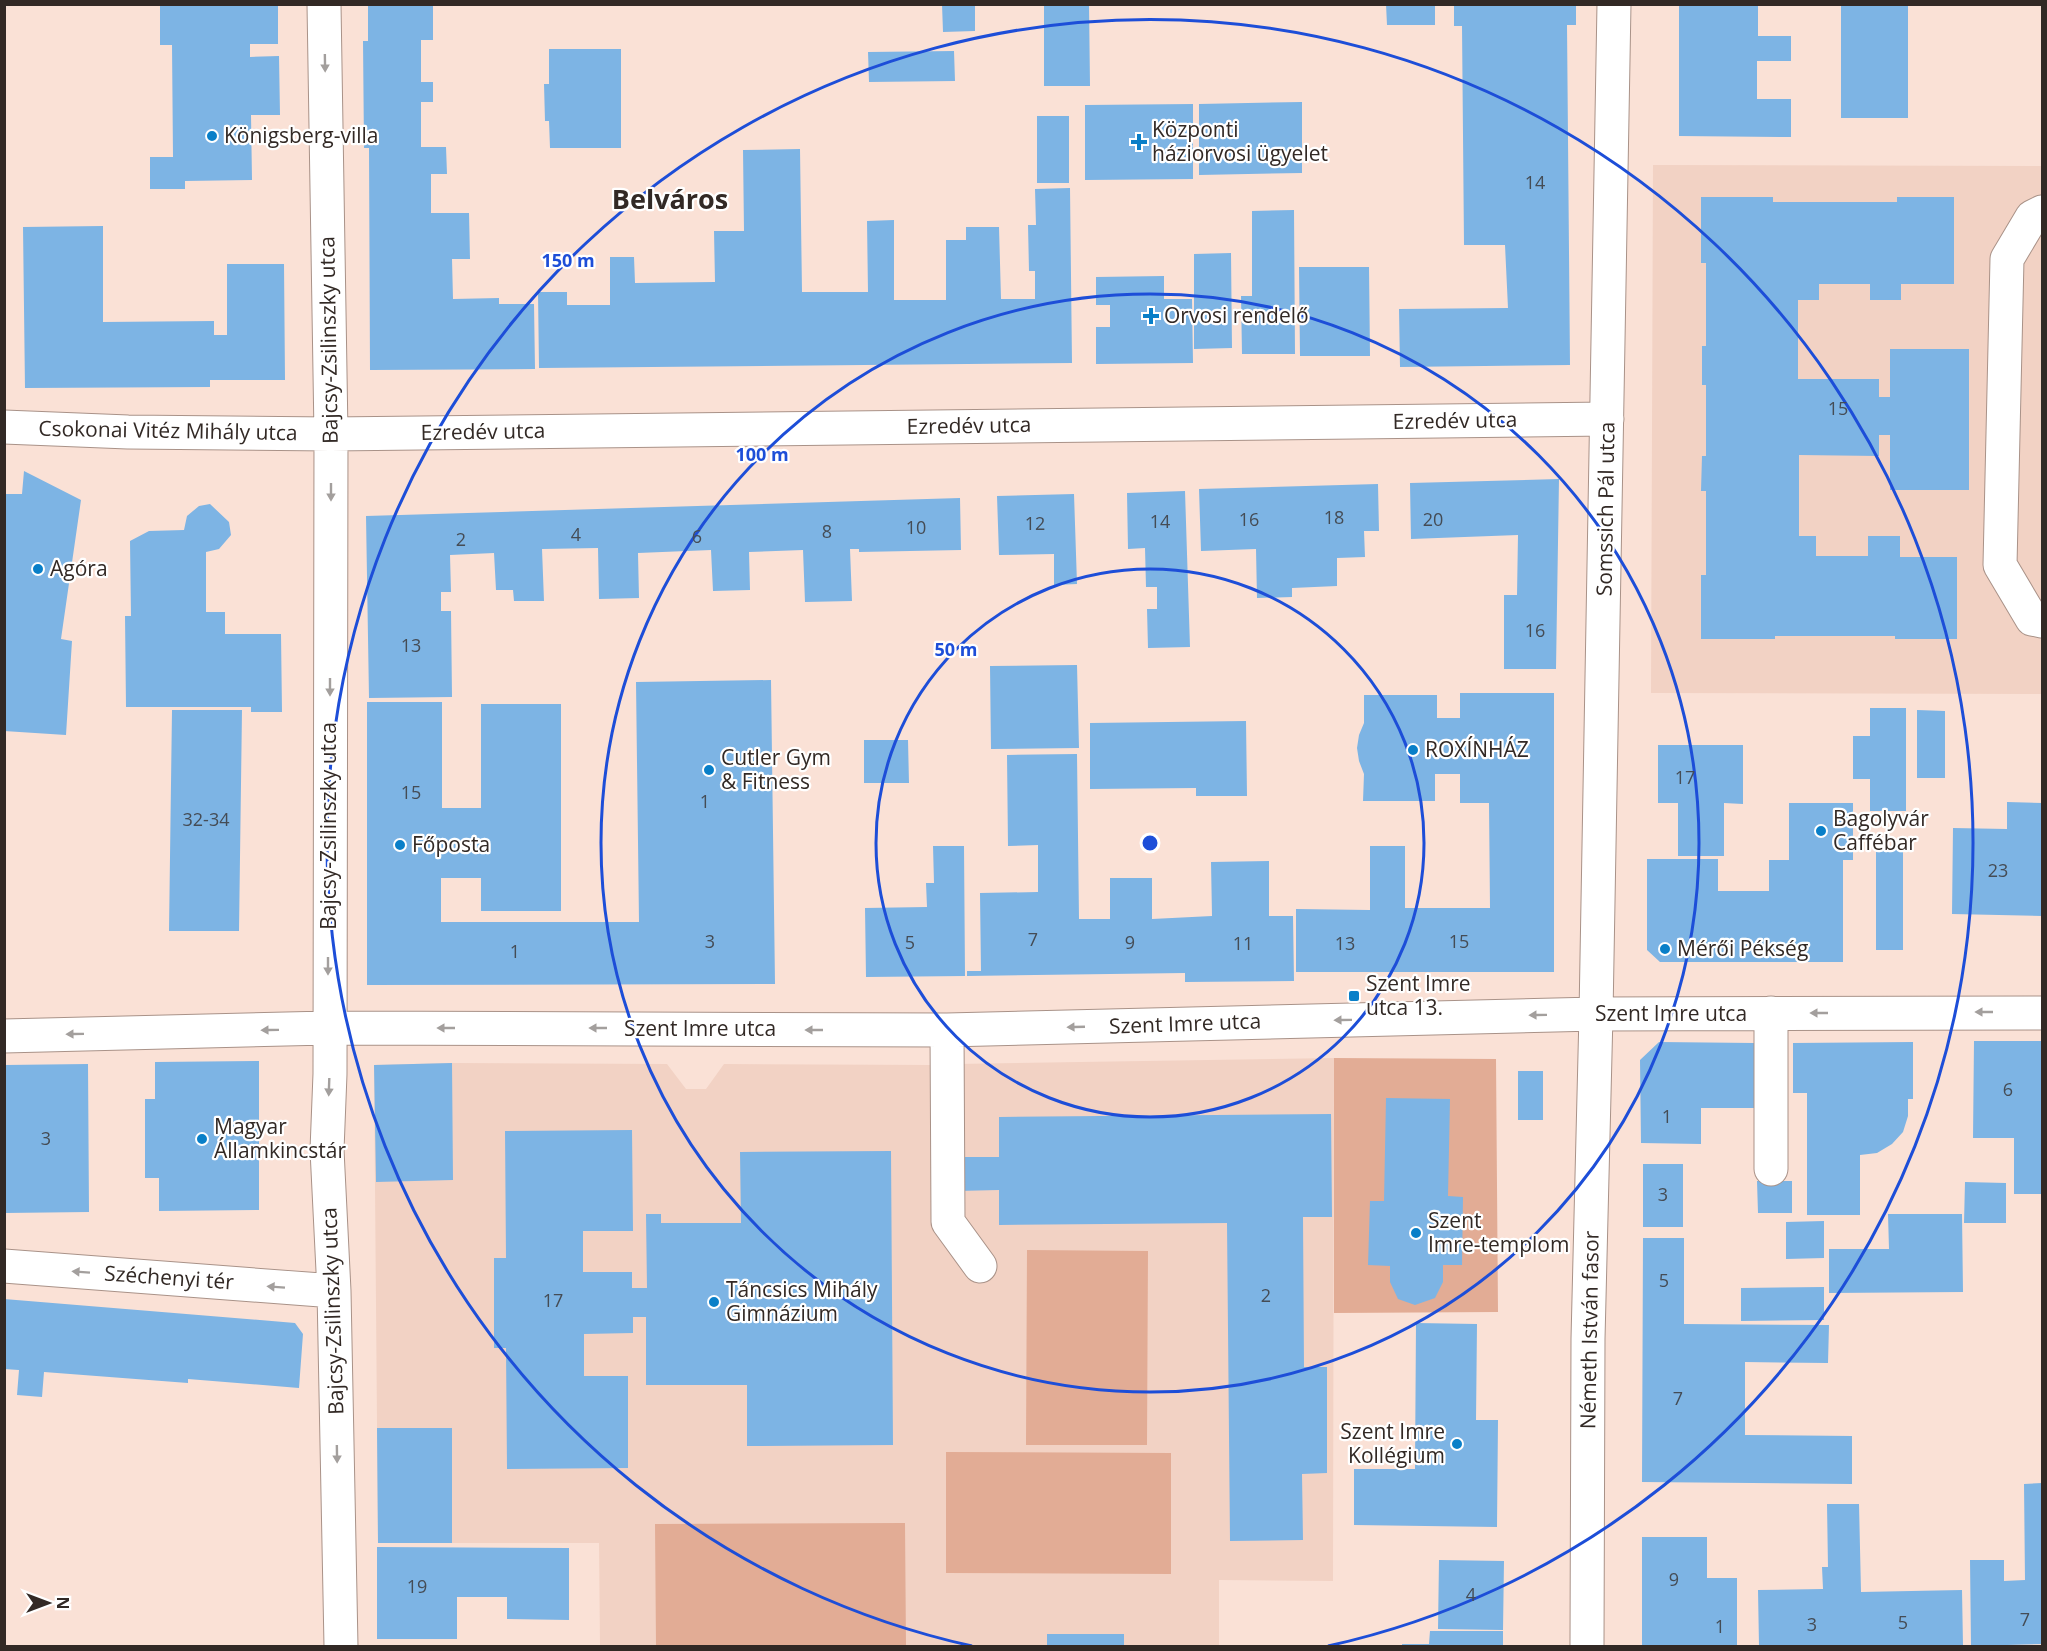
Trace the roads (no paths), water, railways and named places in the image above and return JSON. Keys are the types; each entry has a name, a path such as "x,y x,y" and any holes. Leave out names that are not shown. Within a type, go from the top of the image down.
{"street":[{"name":"Bajcsy-Zsilinszky utca","path":"324,4 331,434 328,1028 330,1074 327,1150 334,1291 341,1647"},
{"name":"Somssich Pál utca","path":"1596,1014 1614,4"},
{"path":"2043,213 2032,217 2007,259 2000,565 2032,619 2043,621"},
{"name":"Ezredév utca","path":"331,434 1607,419"},
{"name":"Csokonai Vitéz Mihály utca","path":"4,427 128,432 331,434"},
{"name":"Szent Imre utca","path":"328,1028 947,1030 1596,1014 2043,1012"},
{"path":"1771,1169 1772,1013"},
{"name":"Németh István fasor","path":"1587,1647 1588,1339 1596,1014"},
{"path":"4,1036 328,1028"},
{"path":"947,1030 948,1222 980,1266"},
{"name":"Széchenyi tér","path":"4,1266 334,1291"}],"place":[{"name":"Königsberg-villa","path":"212,136"},
{"name":"Központi háziorvosi ügyelet","path":"1139,142"},
{"name":"Orvosi rendelő","path":"1151,316"},
{"name":"Agóra","path":"38,569"},
{"name":"ROXÍNHÁZ","path":"1413,750"},
{"name":"Cutler Gym & Fitness","path":"709,770"},
{"name":"Bagolyvár Caffébar","path":"1821,831"},
{"name":"Főposta","path":"400,845"},
{"name":"Mérői Pékség","path":"1665,949"},
{"name":"Szent Imre utca 13.","path":"1354,996"},
{"name":"Magyar Államkincstár","path":"202,1139"},
{"name":"Szent Imre-templom","path":"1416,1233"},
{"name":"Táncsics Mihály Gimnázium","path":"714,1302"},
{"name":"Szent Imre Kollégium","path":"1457,1444"}],"district":[{"name":"Belváros","path":"670,200"}]}
